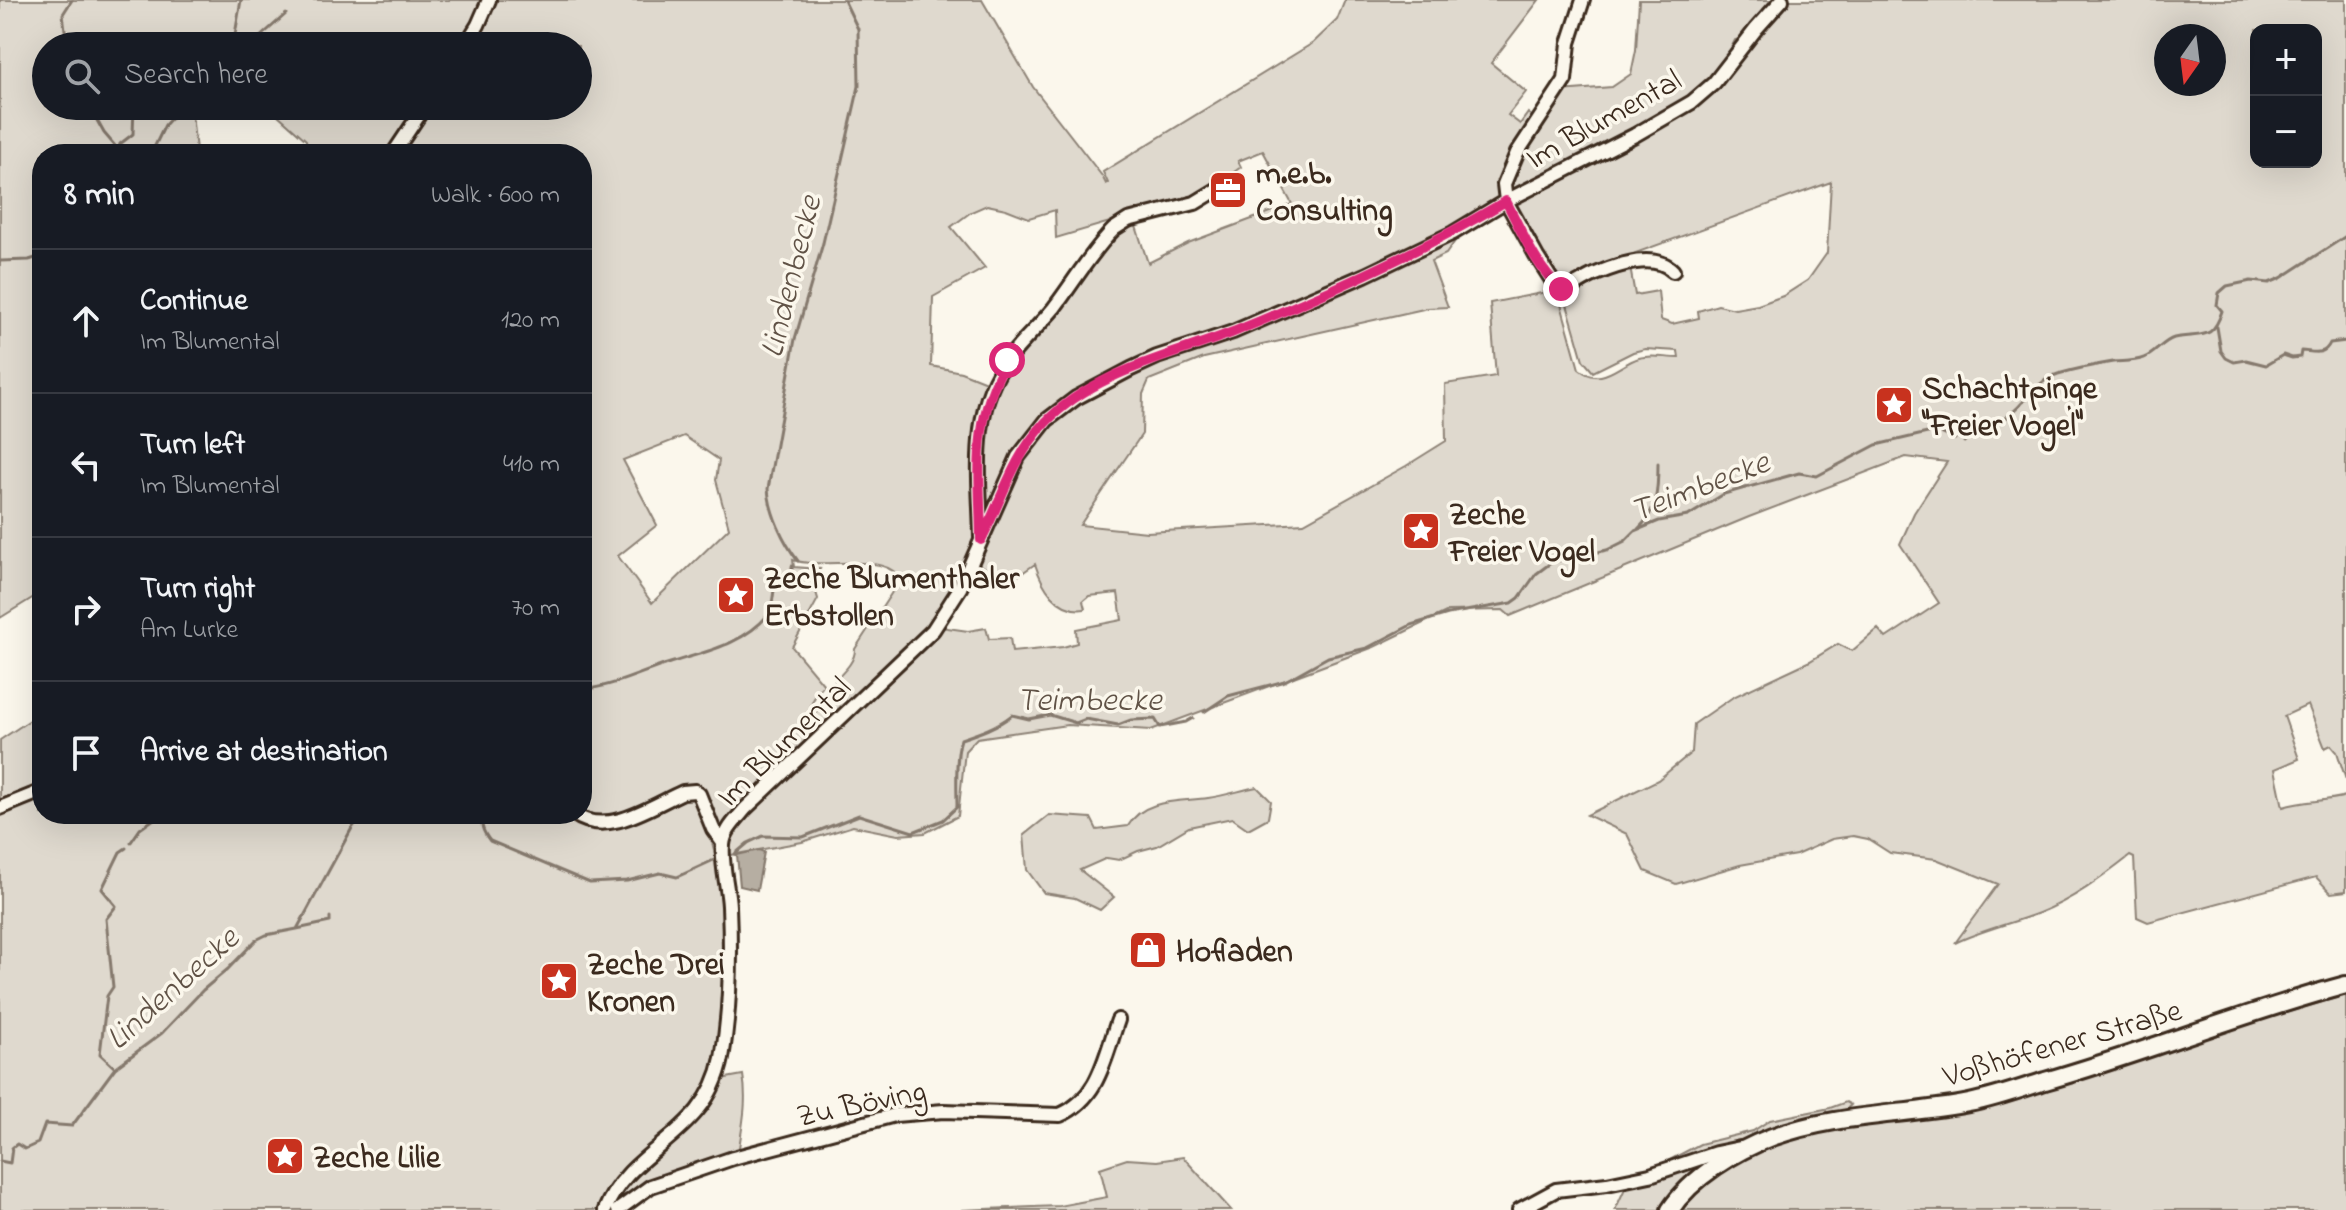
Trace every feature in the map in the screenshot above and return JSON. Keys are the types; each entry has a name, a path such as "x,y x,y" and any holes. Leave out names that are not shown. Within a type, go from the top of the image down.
{"street":[{"path":"472,32 489,0"},
{"name":"Im Blumental","path":"1506,201 1504,184 1511,163 1565,80 1569,43 1583,0"},
{"name":"Im Blumental","path":"605,1210 622,1179 668,1142 705,1102 714,1084 724,1044 729,940 723,843 728,829 745,809 933,630 960,588 1000,493 1028,442 1047,420 1076,398 1157,357 1233,332 1453,233 1506,201 1692,102 1714,83 1782,0"},
{"path":"400,144 416,120"},
{"name":"Im Blumental","path":"981,540 979,442 988,396 1007,360 1038,327 1114,229 1128,220 1195,203 1218,189"},
{"path":"1506,201 1537,257 1561,289 1615,268 1653,260 1662,262 1673,271"},
{"path":"592,822 609,823 683,792 695,791 723,843"},
{"path":"0,808 32,795"},
{"name":"Voßhöfener Straße","path":"1670,1210 1693,1183 1751,1147 1782,1134 1849,1117 1970,1103 2116,1061 2287,1001 2346,985"},
{"name":"Zu Böving","path":"618,1210 651,1186 733,1158 895,1115 944,1111 1060,1115 1073,1110 1095,1086 1118,1020"},
{"path":"1519,1210 1556,1190 1650,1175 1716,1153 1751,1147"}],"shaded area":[{"path":"0,0 982,0 1033,87 1106,184 1103,172 1313,43 1337,20 1345,0 1539,0 1491,63 1526,92 1508,115 1520,124 1528,113 1537,121 1498,201 1460,234 1446,254 1431,261 1448,307 1428,308 1204,358 1149,380 1143,394 1142,434 1080,525 1147,532 1304,523 1446,441 1445,384 1496,376 1490,303 1557,290 1579,369 1587,374 1602,376 1644,357 1679,358 1678,351 1645,349 1593,372 1583,360 1564,294 1616,270 1630,267 1635,295 1658,291 1661,320 1672,324 1699,318 1698,311 1718,305 1735,309 1758,305 1783,296 1808,280 1827,253 1831,182 1597,267 1573,283 1559,283 1513,207 1515,202 1679,113 1785,0 2346,0 2346,780 2337,752 2331,745 2325,748 2308,705 2284,716 2299,759 2275,769 2283,807 2346,796 2346,891 2331,893 2316,877 2148,922 2137,917 2134,858 2130,856 2086,888 2051,908 1955,943 1998,884 1936,859 1890,853 1868,839 1853,836 1832,839 1796,855 1740,865 1676,884 1645,871 1627,834 1587,815 1658,780 1692,752 1694,724 1733,697 1810,661 1838,644 1852,651 1878,629 1886,638 1939,603 1900,544 1914,513 1947,462 1906,457 1749,517 1510,616 1503,610 1448,611 1374,647 1151,730 1067,725 977,738 965,751 958,816 925,833 898,835 853,826 802,842 726,856 731,831 743,816 941,627 968,631 986,628 989,639 1010,638 1012,652 1077,643 1076,629 1122,620 1118,593 1089,596 1083,601 1085,609 1075,609 1066,607 1052,596 1035,564 1012,580 979,565 965,589 956,587 926,632 826,727 822,727 816,715 823,695 849,665 855,649 898,583 898,575 876,564 805,563 793,560 794,567 820,569 813,582 818,599 792,647 824,685 811,705 811,738 724,829 718,828 701,791 609,820 592,816 592,144 307,144 284,120 592,120 592,32 32,32 32,120 192,120 195,144 32,144 32,598 0,618","holes":["1263,151 1292,204 1188,243 1148,263 1133,217 1202,195 1241,167 1238,161","987,205 1029,218 1055,210 1056,238 1113,221 991,384 961,372 931,366 933,297 985,268 951,227","684,436 719,460 716,480 729,528 652,603 618,556 657,525 623,460"]},
{"path":"1639,0 1777,0 1729,60 1739,39 1735,40 1719,72 1695,96 1511,196 1508,176 1560,91 1612,87 1631,74"},
{"path":"32,719 32,792 0,806 0,740"},
{"path":"1257,787 1271,801 1268,818 1248,829 1232,818 1189,827 1157,846 1119,860 1107,858 1080,870 1114,897 1100,910 1075,898 1044,893 1027,870 1024,835 1049,815 1091,818 1097,830 1128,826 1143,810 1153,806"},
{"path":"685,793 696,796 719,871 727,918 721,1079 743,1075 745,1105 738,1154 649,1184 602,1206 600,1210 0,1210 0,814 32,801 32,824 592,823"},
{"path":"759,850 764,852 757,890 740,886 737,855"},
{"path":"2346,995 2346,1210 1675,1210 1694,1188 1768,1142 1852,1122 1966,1107"},
{"path":"1846,1102 1851,1105 1844,1111 1633,1174 1664,1163 1700,1144 1753,1131 1770,1120"},
{"path":"1726,1153 1664,1210 1615,1210 1627,1184"},
{"path":"1183,1157 1231,1210 961,1210 1059,1206 1107,1197 1100,1168 1127,1159 1157,1161"}],"waterway":[{"path":"65,32 63,14 72,0"},
{"path":"235,32 241,0"},
{"name":"Lindenbecke","path":"798,561 778,527 768,489 795,339 823,243 859,86 858,29 844,0"},
{"path":"266,32 286,14"},
{"path":"97,120 113,144"},
{"path":"120,144 133,134 134,120"},
{"path":"156,144 169,120"},
{"name":"Teimbecke","path":"1964,442 1978,430 2009,416 2049,378 2092,366 2140,359 2174,338 2210,332 2222,311 2217,305 2219,293 2227,286 2251,281 2269,283 2281,278 2346,236"},
{"path":"0,261 32,259"},
{"path":"2217,327 2221,351 2234,362 2246,360 2266,365 2283,355 2300,357 2301,351 2321,352 2330,343 2346,341"},
{"name":"Teimbecke","path":"1204,712 1228,696 1285,681 1328,657 1367,648 1411,625 1448,614 1512,603 1536,574 1552,562 1607,550 1625,541 1635,531 1659,521 1688,516 1724,494 1799,473 1817,476 1876,445 1936,431 1955,439"},
{"path":"1638,529 1653,507 1658,463"},
{"name":"Lindenbecke","path":"592,688 707,651 746,634 768,615 776,582 792,579 792,566"},
{"name":"Teimbecke","path":"737,855 748,843 763,836 803,837 859,815 913,832 943,820 957,807 957,763 961,739 1012,715 1029,719 1050,715 1076,723 1086,719 1118,725 1131,720 1155,719 1160,727 1193,718"},
{"path":"131,842 147,824"},
{"name":"Lindenbecke","path":"0,1161 10,1163 12,1148 17,1144 25,1149 38,1143 45,1124 72,1126 115,1068 162,1033 256,940 297,929 355,824"},
{"name":"Teimbecke","path":"482,824 490,841 590,883 627,881 660,873 677,877 716,859"},
{"path":"115,1068 100,1054 107,996 113,987 106,919 116,906 102,889 120,852 126,848"},
{"path":"297,929 330,922 330,917"}],"place":[{"name":"m.e.b. Consulting","path":"1228,190"},
{"name":"Schachtpinge \"Freier Vogel\"","path":"1894,405"},
{"name":"Zeche Freier Vogel","path":"1421,531"},
{"name":"Zeche Blumenthaler Erbstollen","path":"736,595"},
{"name":"Hofladen","path":"1148,950"},
{"name":"Zeche Drei Kronen","path":"559,981"},
{"name":"Zeche Lilie","path":"285,1156"}],"route":[{"path":"1007,360 988,396 979,442 981,540 1000,493 1028,442 1047,420 1076,398 1157,357 1233,332 1365,275 1453,233 1506,201 1537,257 1561,289"}]}
